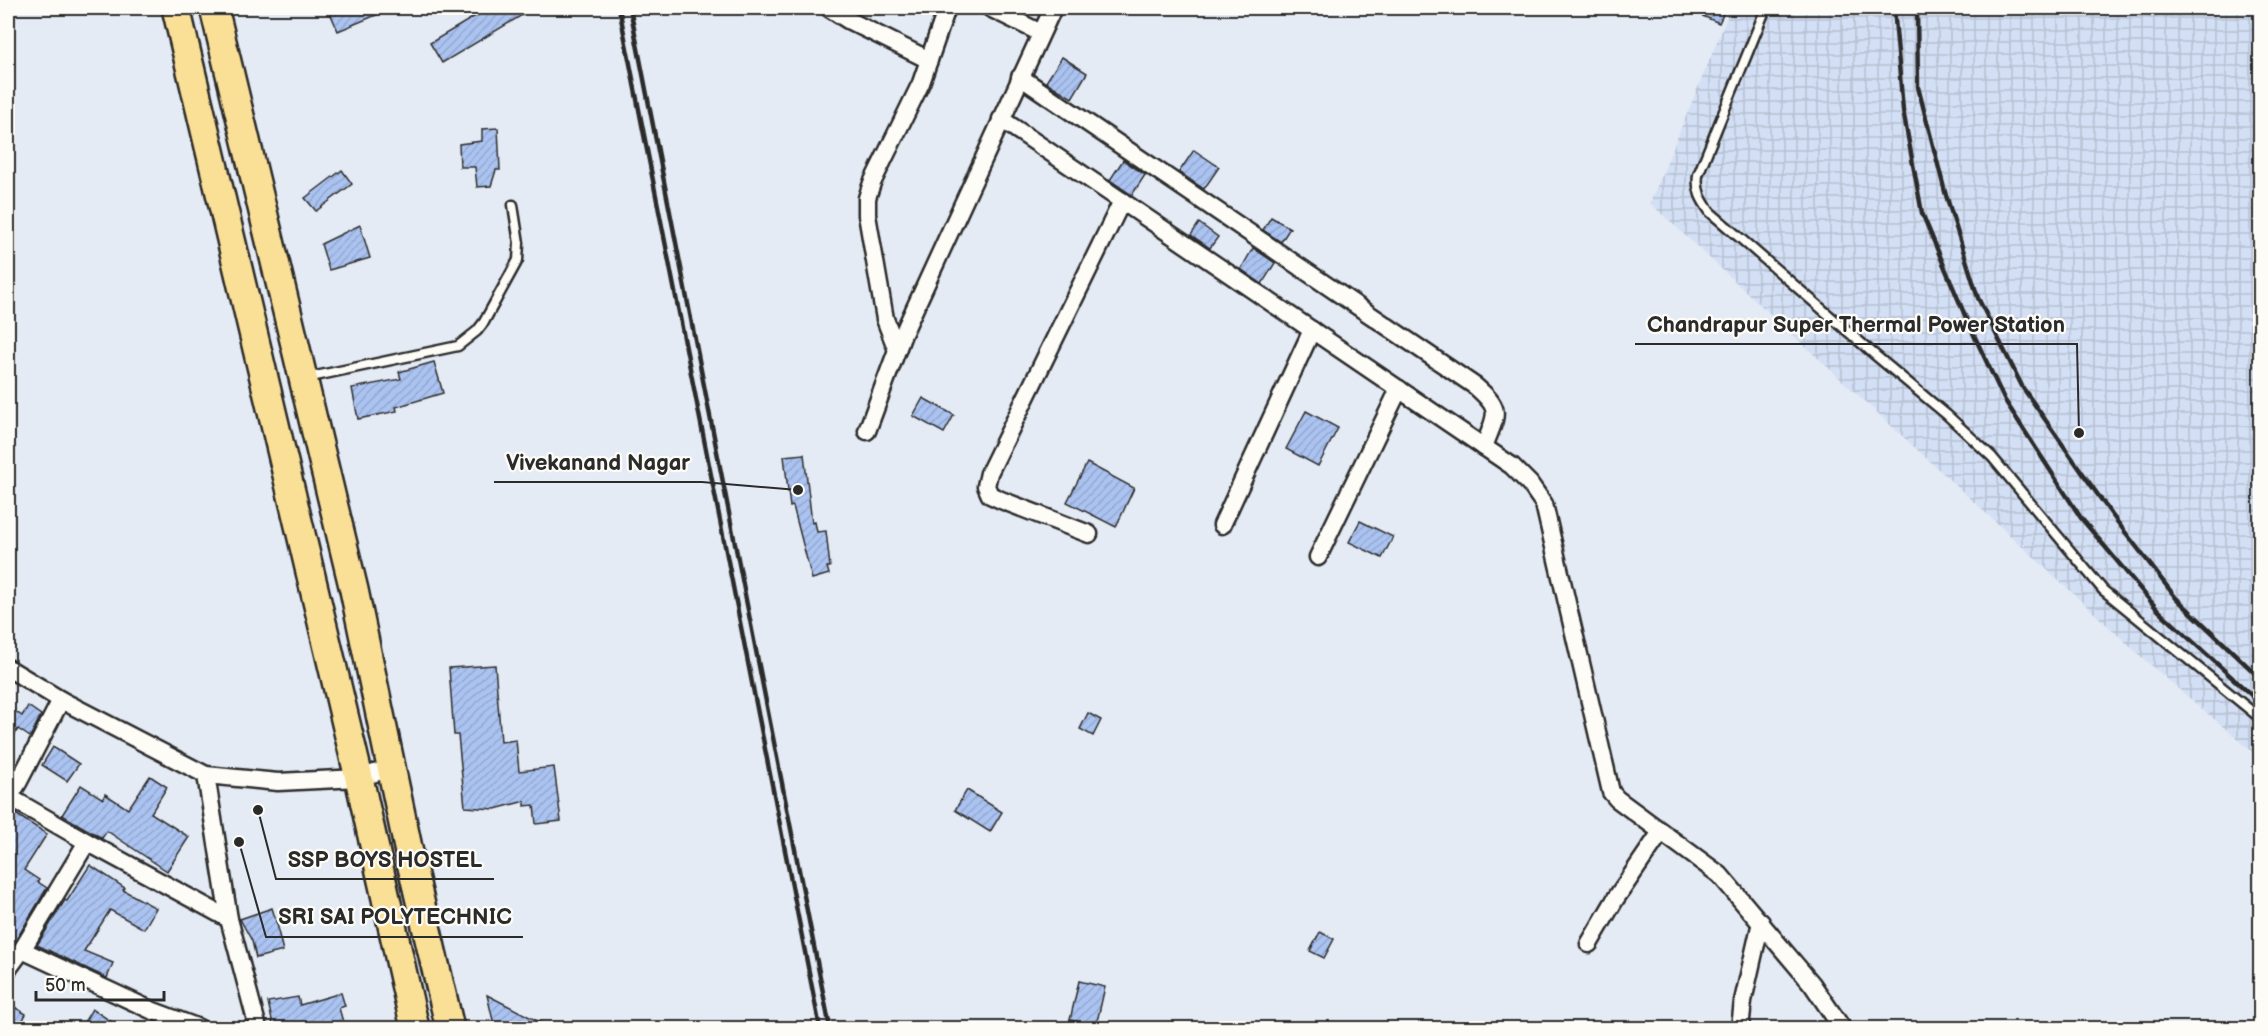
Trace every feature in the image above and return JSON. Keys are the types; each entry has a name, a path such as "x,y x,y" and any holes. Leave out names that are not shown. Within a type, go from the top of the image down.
{"highway":[{"path":"176,8 359,778 415,1029"},
{"path":"214,8 354,590 391,768 450,1029"},
{"path":"198,98 234,88"}],"street":[{"path":"829,8 848,20 929,60"},
{"path":"897,351 885,320 867,215 867,198 872,183 921,83 947,8"},
{"path":"990,8 1041,33"},
{"path":"867,431 897,351 1053,8"},
{"path":"1020,77 1475,386 1493,403 1496,413 1484,447"},
{"path":"1001,119 1512,466 1530,484 1544,504 1607,782 1617,800 1720,875 1812,984 1842,1029"},
{"path":"1089,534 990,495 986,486 989,473 1122,201"},
{"path":"1222,525 1312,330"},
{"path":"1318,557 1399,389"},
{"path":"8,668 61,700 206,775 278,782 359,778 391,768"},
{"path":"61,700 8,798 229,919"},
{"path":"206,775 229,919 258,1029"},
{"path":"1589,944 1616,898 1661,832"},
{"path":"8,969 22,950 87,842"},
{"path":"1740,1029 1743,1001 1761,922"},
{"path":"22,950 151,1010 199,1029"}],"lane":[{"path":"1766,8 1698,175 1696,187 1700,198 1710,212 1947,415 1992,457 2103,590 2260,718"},
{"path":"303,378 458,345 477,332 518,260 519,243 513,205"}],"shaded area":[{"path":"1731,8 2260,8 2260,758 2147,662 1650,203"}],"building":[{"path":"328,8 393,8 338,31"},
{"path":"489,8 534,8 442,63 430,43"},
{"path":"1684,8 1726,8 1719,23"},
{"path":"1062,57 1087,73 1072,98 1046,82"},
{"path":"498,128 500,170 496,170 491,186 477,187 475,167 460,167 459,144 482,141 482,129"},
{"path":"1194,150 1219,167 1204,189 1179,172"},
{"path":"1123,160 1145,175 1132,195 1110,180"},
{"path":"342,170 352,184 316,211 305,198"},
{"path":"1271,217 1290,228 1281,242 1263,230"},
{"path":"1199,223 1218,237 1210,248 1191,235"},
{"path":"360,225 370,258 329,270 321,244"},
{"path":"1253,248 1275,263 1262,284 1241,269"},
{"path":"434,362 443,393 396,407 397,411 358,419 352,388 401,379 399,372"},
{"path":"923,398 954,415 944,433 913,416"},
{"path":"1306,411 1338,428 1318,466 1286,449"},
{"path":"804,454 812,523 815,522 817,532 826,531 830,567 827,567 829,574 812,579 793,506 790,507 784,456"},
{"path":"1087,463 1134,488 1116,527 1067,502"},
{"path":"1360,521 1393,537 1382,558 1349,542"},
{"path":"495,665 501,742 516,740 519,771 554,767 561,821 536,824 534,805 525,806 525,801 495,809 465,807 458,735 454,735 449,668"},
{"path":"8,706 22,716 28,706 41,715 30,737 18,729 8,745"},
{"path":"1088,713 1101,720 1093,736 1080,729"},
{"path":"53,747 79,764 67,781 42,765"},
{"path":"150,776 167,787 151,813 189,837 167,871 107,831 102,838 62,815 81,785 103,799 105,794 128,809"},
{"path":"967,790 1002,812 990,832 955,810"},
{"path":"14,813 47,834 24,870 47,888 13,945 8,943 8,824"},
{"path":"90,865 125,888 123,890 156,908 144,929 110,910 84,951 113,963 107,978 37,945"},
{"path":"272,908 283,951 256,958 252,941 240,919"},
{"path":"1320,932 1334,939 1324,958 1310,951"},
{"path":"1079,981 1105,987 1096,1026 1070,1020"},
{"path":"341,993 345,1006 339,1008 345,1029 274,1029 268,1002 298,997 300,1005"},
{"path":"487,995 553,1029 495,1029"},
{"path":"8,1003 26,1014 18,1029 8,1029"},
{"path":"92,1009 123,1029 80,1029"}],"railway":[{"path":"619,8 820,1028"},
{"path":"630,8 830,1028"},
{"path":"1894,8 1903,110 1922,213 1966,318 2004,399 2081,518 2158,610 2260,703"},
{"path":"1917,8 1918,87 1945,192 1978,298 2023,388 2112,515 2176,598 2260,678"}],"place":[{"name":"Chandrapur Super Thermal Power Station","path":"2079,433"},
{"name":"Vivekanand Nagar","path":"798,490"},
{"name":"SSP BOYS HOSTEL","path":"258,810"},
{"name":"SRI SAI POLYTECHNIC","path":"239,842"}]}
